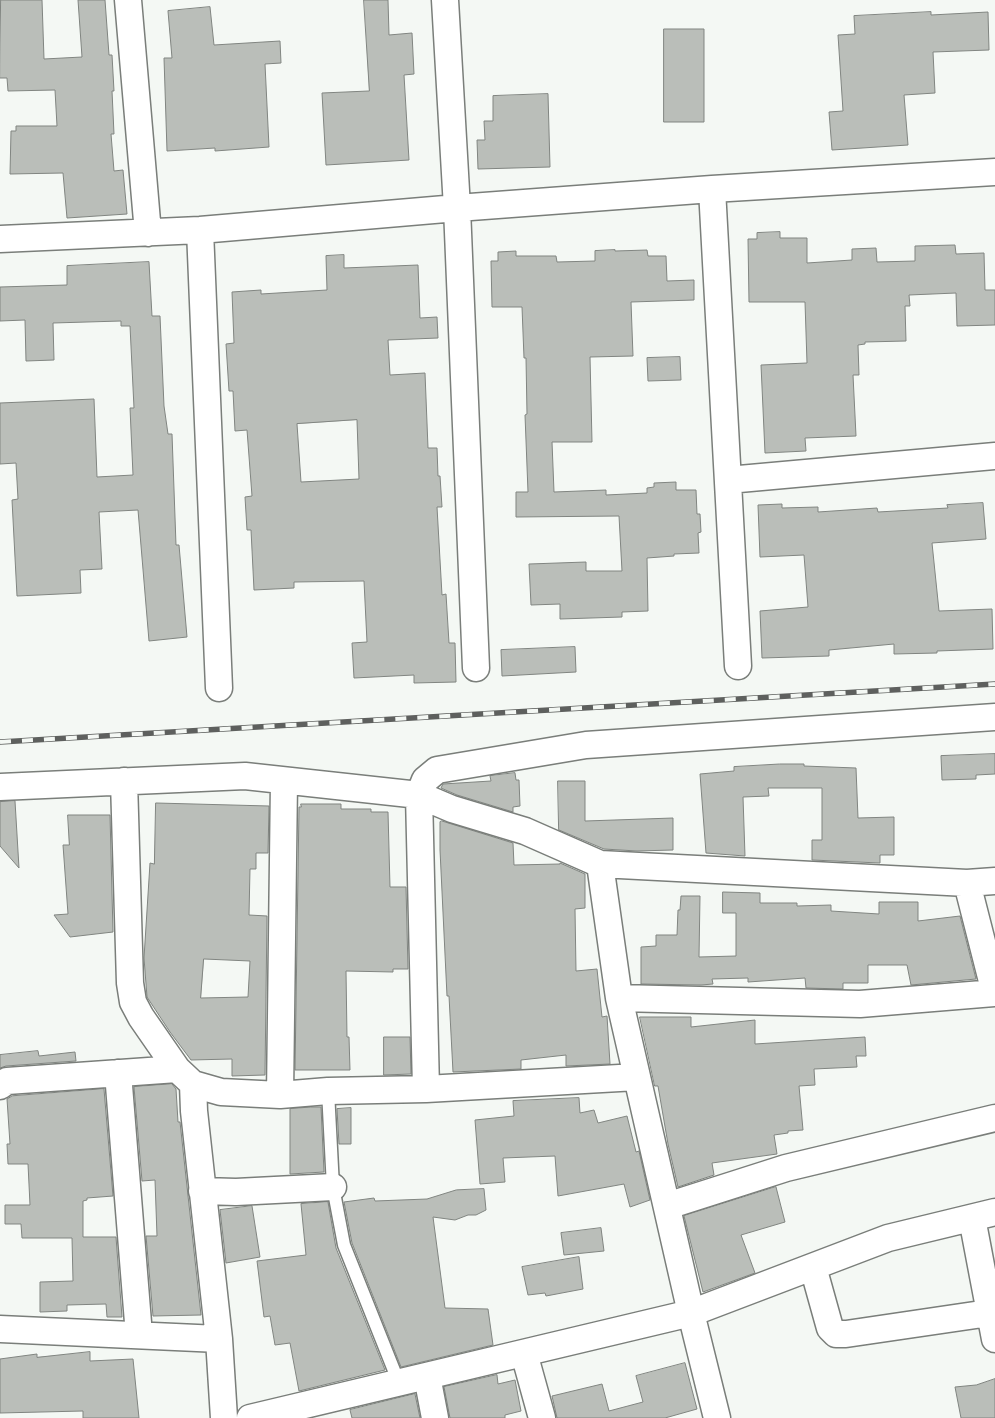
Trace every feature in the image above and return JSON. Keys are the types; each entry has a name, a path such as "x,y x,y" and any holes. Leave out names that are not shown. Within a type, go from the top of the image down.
{"street":[{"path":"128,0 148,233"},
{"path":"444,0 457,208 476,668"},
{"path":"0,239 200,230 712,189 995,172"},
{"path":"712,189 738,666"},
{"path":"200,230 219,688"},
{"path":"728,480 995,456"},
{"path":"426,1089 419,795 425,780 437,770 586,745 995,717"},
{"path":"0,787 245,776 419,795 452,809 525,831 600,864 967,883 995,881"},
{"path":"124,781 130,983 133,1002 185,1077 194,1111 218,1338 224,1418"},
{"path":"280,1095 284,781"},
{"path":"600,864 619,998 690,1313 717,1418"},
{"path":"619,998 860,1004 995,993 967,883"},
{"path":"118,1073 139,1335"},
{"path":"0,1086 7,1081 118,1073 185,1077 221,1092 280,1095 328,1091 426,1089 637,1077"},
{"path":"667,1206 786,1168 995,1118"},
{"path":"202,1191 236,1192 333,1187"},
{"path":"250,1418 336,1408 398,1382 690,1313 888,1238 983,1215 995,1339"},
{"path":"813,1267 830,1328 836,1334 992,1313"},
{"path":"0,1329 218,1338"},
{"path":"524,1353 542,1418"},
{"path":"427,1376 435,1418"}],"lane":[{"path":"328,1091 333,1187 344,1245 398,1382"}],"building":[{"path":"1,0 42,0 44,59 82,57 78,0 105,0 109,55 112,55 114,91 112,91 114,134 111,134 114,171 123,170 127,214 67,218 63,173 10,174 11,131 16,131 16,126 57,126 55,90 8,91 7,78 0,78"},
{"path":"364,0 388,0 389,35 412,33 414,74 404,75 409,160 326,165 322,93 369,91"},
{"path":"210,7 214,45 280,41 281,63 265,64 269,147 215,151 215,148 167,151 164,58 172,58 168,11"},
{"path":"931,12 931,15 988,12 989,50 933,52 935,93 904,95 908,145 832,150 829,112 843,111 838,35 855,34 854,16"},
{"path":"664,29 704,29 704,122 664,122"},
{"path":"548,94 550,167 478,169 477,140 485,140 484,121 493,121 493,96"},
{"path":"780,232 780,238 807,238 807,263 852,260 852,249 876,248 877,262 915,261 915,246 955,245 956,254 984,253 985,290 995,290 995,325 957,326 956,293 909,295 910,306 905,306 906,341 865,342 865,344 858,345 859,375 853,375 856,436 805,438 806,451 765,453 761,365 807,363 805,302 749,302 748,239 757,239 757,233"},
{"path":"647,250 648,256 666,256 667,281 694,280 694,300 631,302 633,356 590,357 592,442 552,442 554,492 606,490 606,495 647,493 647,488 654,487 654,483 676,482 676,490 696,490 697,514 700,514 701,532 698,533 699,553 647,558 648,611 622,612 622,617 560,619 560,604 531,605 529,564 586,562 586,571 622,571 619,516 516,517 516,492 528,492 525,415 527,414 526,358 524,358 522,307 492,307 491,261 498,261 498,252 516,251 516,256 556,256 557,262 595,261 595,251"},
{"path":"344,255 344,268 418,265 420,318 437,317 438,338 388,340 390,375 425,373 428,448 437,448 438,476 440,476 442,507 437,507 442,595 446,594 449,643 455,643 456,682 414,683 414,675 354,678 352,643 367,642 364,581 294,582 294,588 254,590 251,530 247,530 245,497 252,496 247,430 235,431 233,391 229,391 226,344 234,343 232,292 261,290 261,294 327,290 326,256","holes":["357,420 359,479 301,482 297,424"]},
{"path":"149,262 152,316 160,316 164,406 168,434 172,434 176,545 179,545 187,637 149,641 138,510 99,512 102,569 80,570 81,593 17,596 12,500 18,499 16,463 0,464 0,403 94,399 97,477 133,475 130,408 134,408 130,326 121,326 121,321 53,323 54,360 26,361 25,320 0,321 0,287 67,285 67,266"},
{"path":"680,357 681,380 648,381 647,358"},
{"path":"983,503 986,539 932,543 939,611 992,609 993,649 894,654 894,644 829,650 829,656 762,658 760,611 808,607 804,555 760,557 758,505 782,504 782,508 818,507 818,512 877,508 878,512 948,508 947,505"},
{"path":"575,647 576,672 502,676 501,650"},
{"path":"995,754 995,774 976,775 976,779 942,780 941,756"},
{"path":"780,764 856,768 858,818 894,817 894,855 880,855 880,863 812,860 812,840 822,840 822,788 768,788 769,796 743,797 745,856 706,853 700,774 734,771 734,767"},
{"path":"515,773 516,780 519,780 520,806 513,807 513,812 457,795 441,788 443,784 491,781 490,776"},
{"path":"558,781 585,781 585,821 673,818 673,850 637,851 604,849 559,830"},
{"path":"15,801 19,868 0,846 0,802"},
{"path":"156,803 269,806 268,853 256,853 256,869 250,869 249,915 267,916 265,1075 232,1076 232,1059 191,1060 147,997 144,958 150,863 154,864","holes":["204,959 250,961 248,997 201,998"]},
{"path":"301,804 341,804 341,809 371,809 371,812 388,812 390,887 406,887 408,969 393,969 393,972 346,971 347,1037 349,1037 350,1070 295,1070 299,807 301,807"},
{"path":"68,815 110,815 113,932 70,937 54,915 68,914 63,845 69,845"},
{"path":"442,821 513,843 514,865 560,863 585,874 585,908 575,909 576,971 597,969 602,1017 607,1016 610,1064 566,1066 566,1055 521,1060 521,1069 453,1072 449,996 447,996 440,850 440,822"},
{"path":"723,892 760,893 760,903 797,903 797,906 831,905 831,911 879,914 879,902 918,902 918,921 960,916 976,979 911,985 907,965 868,965 868,983 843,983 843,989 806,988 805,978 748,982 748,978 712,979 713,984 701,985 641,984 641,947 656,946 656,935 677,935 678,910 680,910 681,896 700,896 699,957 736,956 736,913 723,913"},
{"path":"640,1017 691,1017 691,1027 755,1020 755,1044 865,1037 866,1056 856,1056 857,1067 814,1069 815,1085 799,1086 803,1130 788,1131 788,1133 774,1135 777,1154 712,1163 714,1175 678,1187 658,1086 655,1086"},
{"path":"384,1037 410,1037 411,1074 384,1075"},
{"path":"38,1051 39,1056 75,1052 76,1061 0,1068 0,1055"},
{"path":"172,1084 176,1089 178,1122 180,1122 201,1315 153,1316 146,1236 157,1236 155,1180 142,1181 134,1087"},
{"path":"104,1089 113,1196 87,1198 87,1200 83,1201 83,1237 116,1237 122,1317 107,1317 106,1304 67,1305 67,1311 40,1312 40,1282 73,1281 72,1238 22,1238 21,1224 5,1224 5,1205 30,1205 28,1164 8,1164 7,1144 10,1144 7,1099 12,1096"},
{"path":"579,1098 580,1113 594,1110 598,1123 627,1116 636,1152 639,1151 650,1200 630,1207 624,1184 558,1196 555,1156 503,1158 505,1182 480,1184 475,1120 514,1116 513,1101"},
{"path":"321,1107 324,1172 290,1174 290,1109"},
{"path":"351,1108 351,1144 339,1144 337,1109"},
{"path":"776,1187 785,1222 741,1235 755,1273 703,1292 684,1216"},
{"path":"484,1189 486,1210 476,1215 468,1215 455,1220 433,1217 445,1308 488,1309 493,1345 401,1367 352,1243 344,1202 374,1198 375,1201 427,1199 456,1190"},
{"path":"328,1202 336,1248 385,1370 299,1391 290,1343 275,1345 270,1316 264,1317 257,1261 306,1255 301,1204"},
{"path":"252,1206 260,1257 226,1263 220,1210"},
{"path":"601,1228 604,1251 564,1255 561,1233"},
{"path":"579,1257 583,1289 546,1296 545,1293 528,1295 522,1267"},
{"path":"90,1352 90,1361 133,1359 139,1418 83,1418 83,1411 0,1413 0,1359 37,1354 37,1357"},
{"path":"685,1363 697,1409 665,1418 557,1418 552,1396 602,1384 609,1411 643,1402 636,1376"},
{"path":"497,1375 498,1384 515,1380 521,1411 505,1415 505,1418 450,1418 444,1387"},
{"path":"995,1379 995,1418 961,1418 955,1387 976,1385"},
{"path":"415,1394 420,1418 352,1418 350,1410"}],"railway":[{"path":"0,742 995,684"}]}
